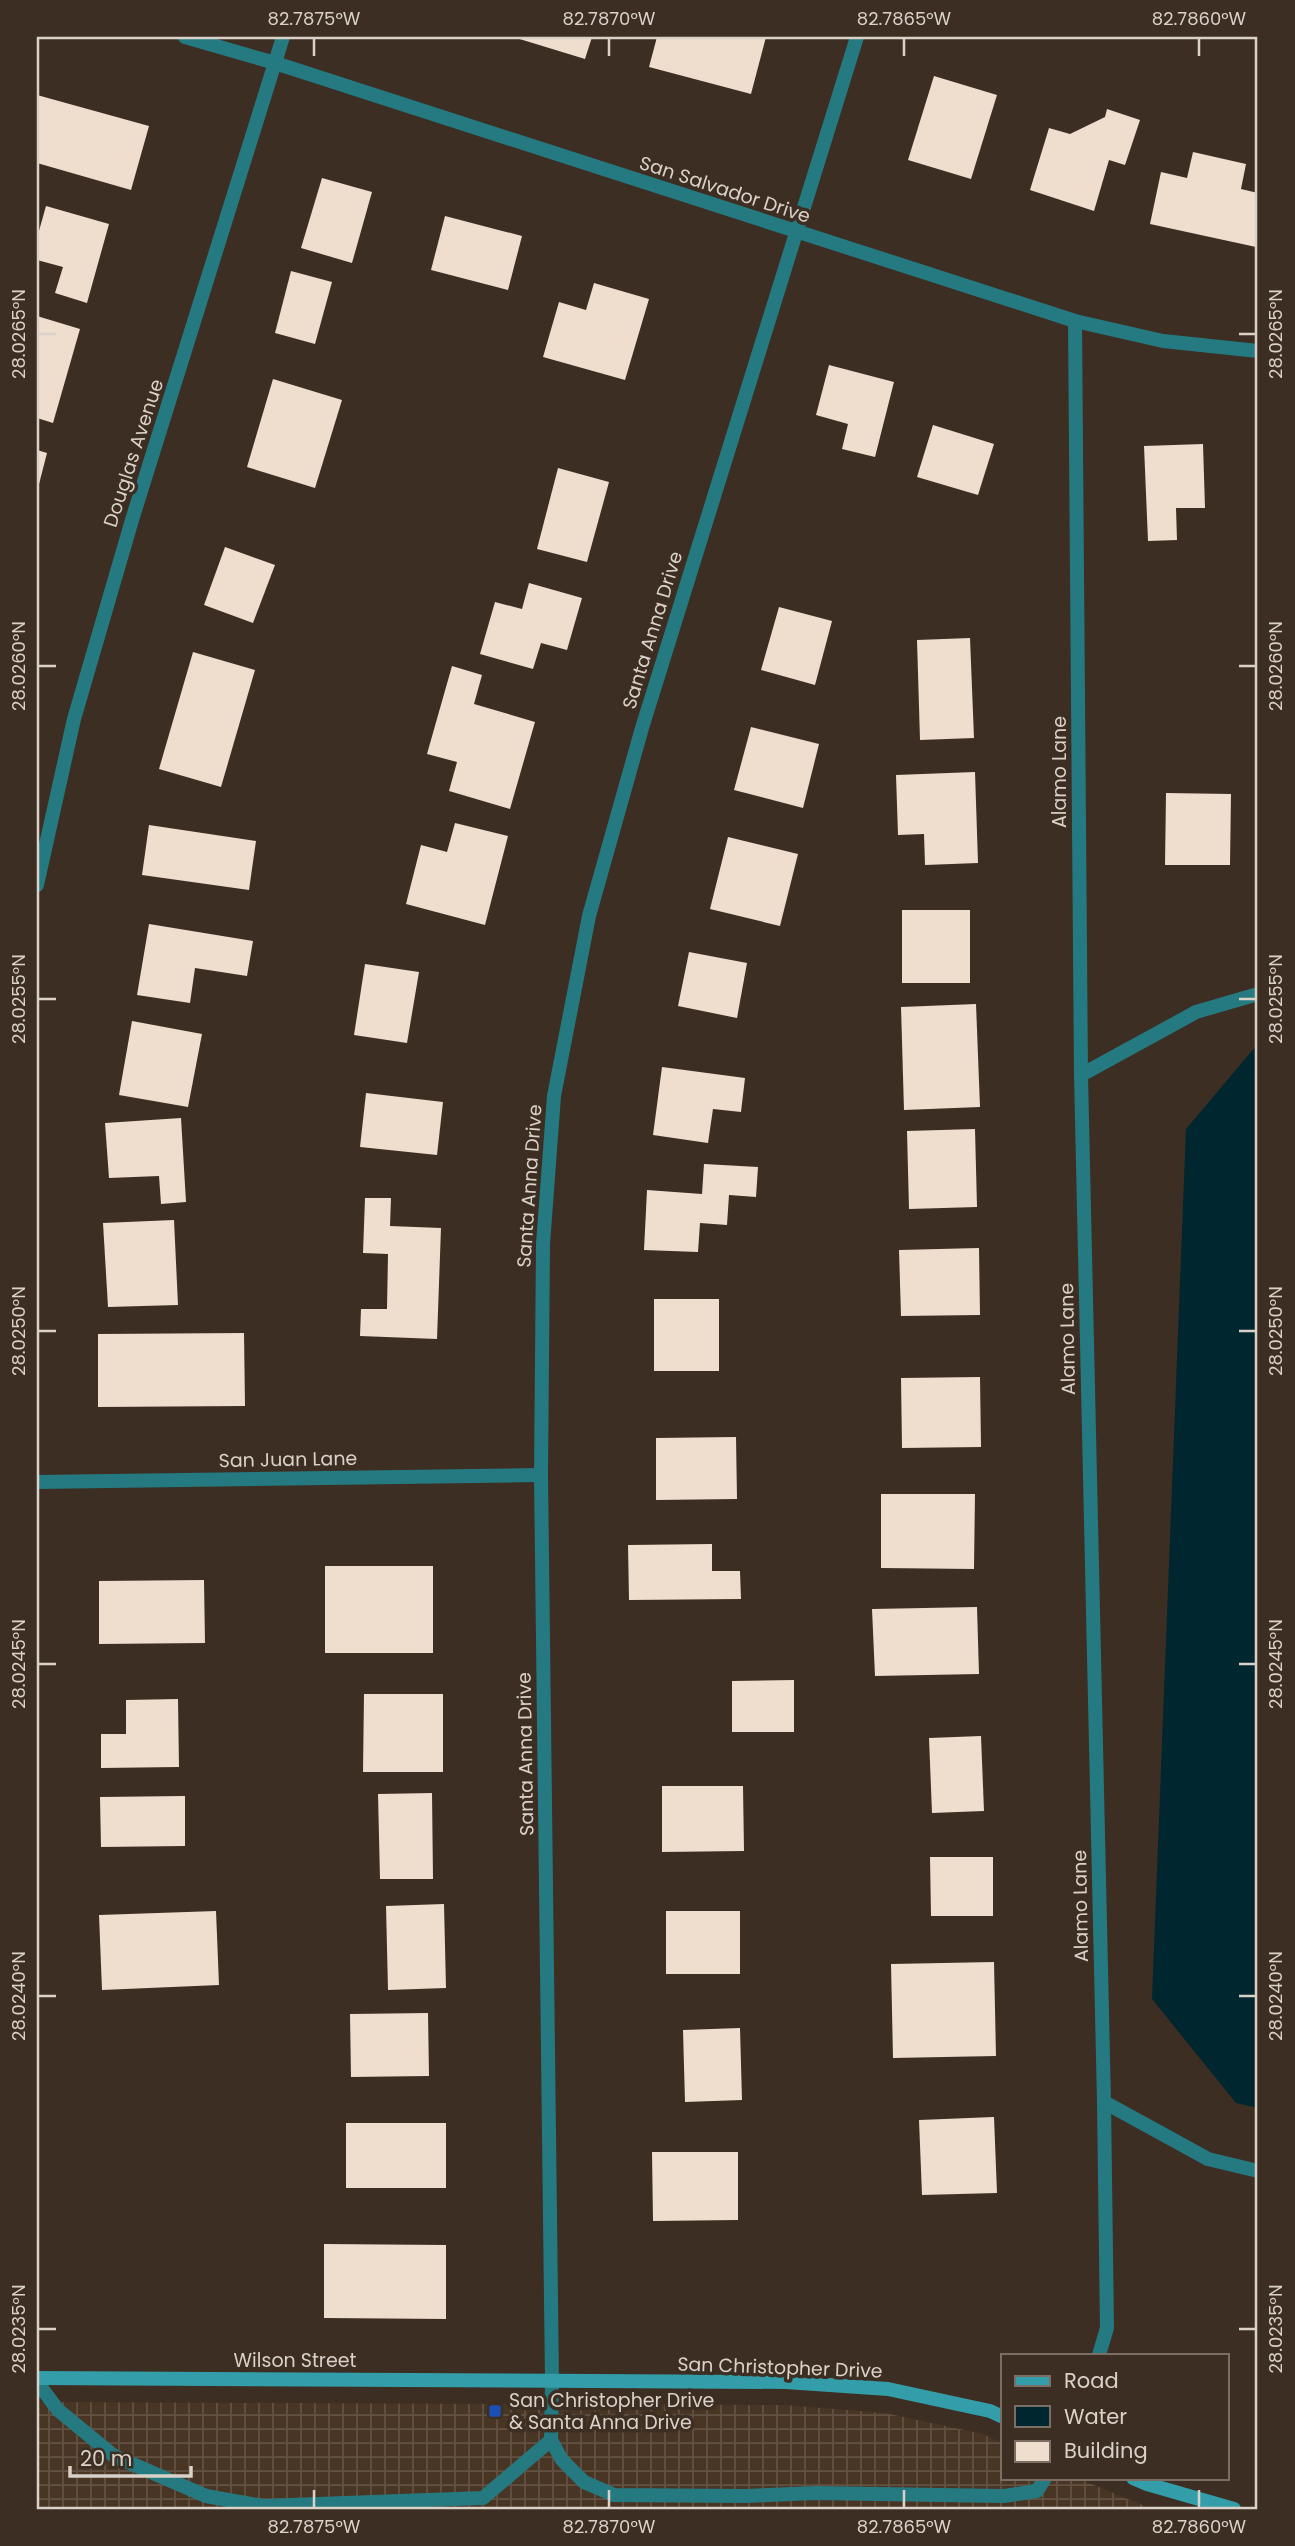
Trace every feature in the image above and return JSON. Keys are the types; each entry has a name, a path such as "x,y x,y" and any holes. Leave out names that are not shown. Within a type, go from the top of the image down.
{"street":[{"name":"San Salvador Drive","path":"186,37 275,63 1075,321 1163,341 1258,351"},
{"name":"Douglas Avenue","path":"37,885 74,719 132,520 283,37"},
{"name":"Santa Anna Drive","path":"551,2440 541,1475 543,1244 554,1096 589,916 642,728 858,37"},
{"name":"Alamo Lane","path":"1075,321 1081,1075 1107,2328 1099,2354"},
{"path":"1081,1075 1196,1012 1258,994"},
{"name":"San Juan Lane","path":"37,1482 541,1475"},
{"path":"1104,2102 1208,2159 1258,2171"},
{"path":"37,2380 58,2410 114,2456 206,2496 263,2506 483,2498 551,2440 562,2460 584,2482 614,2495 746,2496 816,2493 1004,2496 1037,2491 1044,2480"},
{"name":"Wilson Street","path":"37,2380 552,2381"},
{"name":"San Christopher Drive","path":"552,2381 786,2382 888,2389 990,2411 1001,2416"},
{"path":"1138,2480 1234,2509"}],"shaded area":[{"path":"37,2402 785,2405 885,2413 983,2434 1001,2443 1001,2480 1082,2480 1152,2509 37,2509"}],"water":[{"path":"1256,1046 1258,2108 1236,2103 1152,1999 1186,1129"}],"building":[{"path":"513,37 592,37 585,59"},
{"path":"657,37 766,37 751,94 649,67"},
{"path":"934,76 997,95 971,179 908,160"},
{"path":"37,95 149,126 131,190 37,163"},
{"path":"1107,109 1140,120 1125,165 1109,160 1094,211 1030,190 1049,128 1070,134 1105,117"},
{"path":"1193,152 1246,164 1241,189 1258,193 1256,247 1150,224 1161,172 1187,178"},
{"path":"322,178 372,192 352,263 301,248"},
{"path":"46,206 109,224 87,303 55,293 63,267 37,260 37,238"},
{"path":"445,216 522,236 508,290 431,270"},
{"path":"291,271 332,282 315,344 275,333"},
{"path":"594,283 649,299 625,380 543,357 559,302 586,310"},
{"path":"37,316 80,329 53,423 37,418"},
{"path":"829,365 894,382 875,457 842,449 848,424 816,415"},
{"path":"273,379 342,400 315,488 247,467"},
{"path":"933,425 994,444 978,495 917,477"},
{"path":"1203,444 1205,508 1176,508 1177,540 1148,541 1144,446"},
{"path":"37,450 47,453 38,488 37,488"},
{"path":"558,468 609,482 587,562 537,549"},
{"path":"225,547 275,565 253,623 204,605"},
{"path":"529,583 582,598 567,650 541,643 533,669 480,654 495,602 522,609"},
{"path":"779,607 832,621 815,685 761,670"},
{"path":"970,638 974,738 920,740 917,640"},
{"path":"193,652 255,670 221,787 159,769"},
{"path":"452,666 482,675 474,704 535,722 510,809 449,791 457,762 427,754"},
{"path":"751,727 819,744 803,808 734,790"},
{"path":"975,772 978,863 925,865 924,834 898,835 896,775"},
{"path":"1166,793 1231,794 1230,865 1165,865"},
{"path":"455,823 508,836 485,925 406,904 421,845 447,852"},
{"path":"149,825 256,841 249,890 142,875"},
{"path":"728,837 798,854 780,926 710,909"},
{"path":"902,910 970,910 970,983 902,983"},
{"path":"149,924 253,941 247,976 195,968 190,1003 137,995"},
{"path":"689,952 747,963 737,1018 678,1006"},
{"path":"365,964 419,972 407,1043 354,1035"},
{"path":"976,1004 980,1107 904,1110 901,1007"},
{"path":"132,1021 202,1034 188,1107 119,1095"},
{"path":"662,1067 745,1078 741,1112 713,1109 708,1143 653,1135"},
{"path":"366,1093 443,1102 437,1155 360,1147"},
{"path":"181,1118 186,1202 161,1204 159,1176 109,1178 105,1123"},
{"path":"975,1129 977,1207 909,1209 907,1131"},
{"path":"704,1164 758,1167 756,1197 729,1195 727,1225 700,1223 698,1252 644,1250 647,1190 702,1194"},
{"path":"365,1198 391,1198 390,1226 441,1228 437,1339 360,1336 361,1309 387,1309 388,1254 363,1253"},
{"path":"174,1220 178,1305 108,1307 103,1223"},
{"path":"979,1248 980,1315 901,1316 899,1250"},
{"path":"654,1299 719,1299 719,1371 654,1371"},
{"path":"244,1333 245,1406 98,1407 98,1334"},
{"path":"980,1377 981,1447 902,1448 901,1378"},
{"path":"736,1437 737,1499 656,1500 656,1438"},
{"path":"881,1494 975,1494 974,1569 881,1568"},
{"path":"712,1544 712,1571 740,1571 741,1599 629,1600 628,1545"},
{"path":"325,1566 433,1566 433,1653 325,1653"},
{"path":"204,1580 205,1643 99,1644 99,1581"},
{"path":"977,1607 979,1674 875,1676 872,1609"},
{"path":"794,1680 794,1732 732,1732 732,1681"},
{"path":"364,1694 443,1694 443,1772 363,1772"},
{"path":"178,1699 179,1767 101,1768 101,1734 126,1734 126,1700"},
{"path":"981,1736 984,1811 932,1813 929,1738"},
{"path":"662,1786 743,1786 744,1851 662,1852"},
{"path":"432,1793 433,1879 380,1879 378,1794"},
{"path":"185,1796 185,1846 101,1847 100,1797"},
{"path":"930,1857 993,1857 993,1916 931,1916"},
{"path":"444,1904 446,1988 388,1990 386,1906"},
{"path":"216,1911 219,1985 102,1990 99,1915"},
{"path":"666,1911 740,1911 740,1974 666,1974"},
{"path":"994,1962 996,2056 893,2058 891,1964"},
{"path":"428,2013 429,2076 351,2077 350,2014"},
{"path":"740,2028 742,2100 685,2102 683,2030"},
{"path":"994,2117 997,2193 922,2195 919,2120"},
{"path":"346,2123 446,2123 446,2188 346,2188"},
{"path":"652,2152 738,2152 738,2220 653,2221"},
{"path":"324,2244 446,2245 446,2319 324,2318"}],"place":[{"name":"San Christopher Drive & Santa Anna Drive","path":"495,2411"}]}
